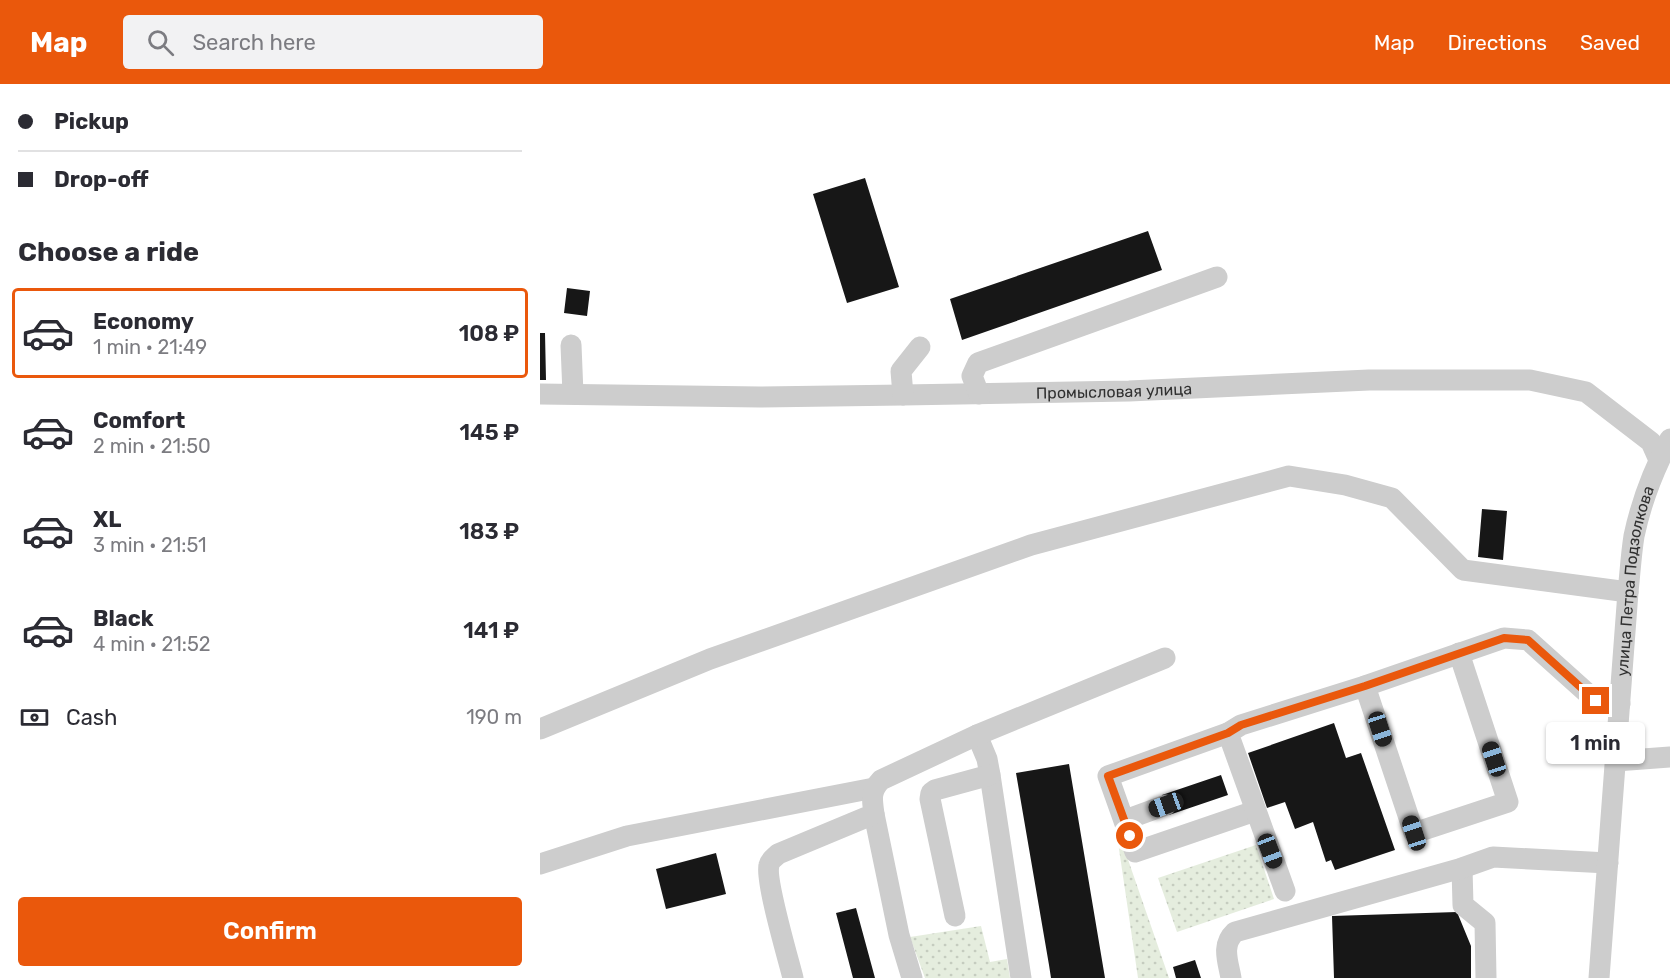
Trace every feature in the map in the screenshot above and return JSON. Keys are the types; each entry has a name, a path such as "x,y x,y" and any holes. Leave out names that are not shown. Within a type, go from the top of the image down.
{"street":[{"path":"979,394 972,375 978,363 1217,277"},
{"path":"571,345 573,394"},
{"path":"903,395 901,371 920,347"},
{"name":"Промысловая улица","path":"540,394 760,397 979,394 1130,391 1369,380 1530,380 1586,392 1651,442 1659,460"},
{"name":"улица Петра Подзолкова","path":"1599,978 1628,592 1635,536 1644,501 1659,460 1670,439"},
{"path":"540,729 710,659 1031,545 1289,476 1345,485 1392,498 1463,570 1628,592"},
{"path":"1255,811 1135,852 1108,776 1228,733 1241,725 1365,686 1504,638 1528,640 1596,701 1620,704"},
{"path":"1365,686 1414,833 1508,802 1459,653"},
{"path":"912,978 899,935 874,814 872,798 874,788 881,780 977,735 1165,658"},
{"path":"1228,733 1285,891"},
{"path":"977,735 990,775 1021,978"},
{"path":"1616,761 1670,757"},
{"path":"955,916 930,799 931,793 990,775"},
{"path":"540,864 627,836 874,788"},
{"path":"1125,820 1166,805"},
{"path":"793,978 771,885 769,866 772,858 874,814"},
{"path":"1231,978 1226,949 1228,939 1235,932 1493,857 1608,863"},
{"path":"1461,868 1463,905 1485,923 1486,978"}],"green space":[{"path":"1115,822 1169,978 1138,978"},
{"path":"1256,845 1274,899 1177,932 1158,878"},
{"path":"981,926 990,962 1007,959 1010,978 925,978 910,937"}],"building":[{"path":"865,178 899,287 847,303 813,194"},
{"path":"1148,231 1162,270 962,340 950,299"},
{"path":"567,288 590,291 587,316 564,313"},
{"path":"540,333 545,333 546,380 540,380"},
{"path":"1482,509 1507,511 1503,560 1478,557"},
{"path":"1334,723 1346,758 1361,753 1395,850 1335,870 1331,860 1326,862 1313,822 1295,829 1285,802 1267,808 1248,753"},
{"path":"1069,764 1105,978 1051,978 1016,773"},
{"path":"1221,775 1228,795 1169,815 1162,795"},
{"path":"716,853 726,894 666,909 656,869"},
{"path":"856,908 875,978 853,978 836,913"},
{"path":"1457,912 1471,946 1471,978 1334,978 1332,916"},
{"path":"1195,960 1201,978 1176,978 1173,967"}],"route":[{"path":"1130,836 1108,776 1228,733 1241,725 1365,686 1504,638 1528,640 1596,701"}]}
